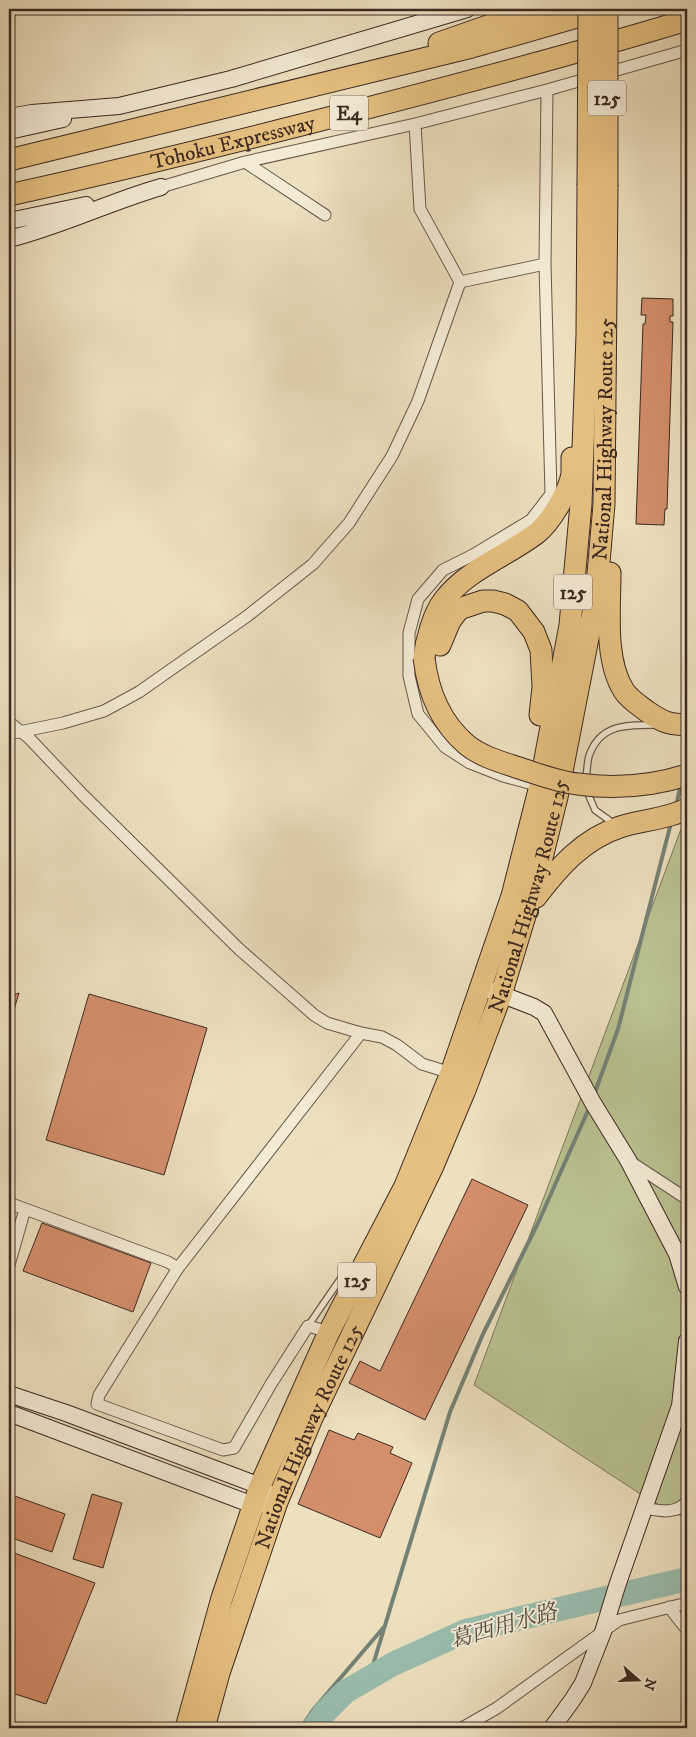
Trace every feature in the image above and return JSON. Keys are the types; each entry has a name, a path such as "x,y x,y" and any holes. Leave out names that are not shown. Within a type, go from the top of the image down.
{"highway":[{"path":"335,81 536,9"},
{"name":"National Highway Route 125","path":"186,1728 222,1598 257,1496 329,1332 405,1186 451,1073 491,991 529,904 557,797 596,597 604,504 598,186 589,9"},
{"name":"Tohoku Expressway","path":"9,160 472,47 607,9"},
{"name":"National Highway Route 125","path":"204,1728 228,1646 277,1502 341,1354 433,1166 465,1090 491,991 512,896 540,786 570,625 581,504 587,335 598,186 607,9"},
{"name":"Tohoku Expressway","path":"9,195 244,140 599,47 687,20"},
{"path":"587,335 578,364 572,475 553,514 538,532 464,579 443,601 428,634 431,659 431,694 450,728 468,745 491,758 554,779 578,784 607,786 669,781 687,776"},
{"path":"604,504 611,532 609,630 614,668 625,692 647,711 682,724"},
{"path":"431,659 450,621 459,609 483,601 499,603 518,611 534,632 541,650 543,687 539,728 546,754"},
{"path":"431,659 452,708 461,719 473,732 487,741 522,758 553,768 606,774 653,772 687,762"},
{"path":"529,904 571,856 585,844 619,827 687,809"}],"street":[{"path":"9,131 231,79 431,14 467,9"},
{"path":"9,221 130,196 245,162 415,124 547,90 687,50"},
{"path":"540,786 503,776 470,763 445,747 418,714 409,676 409,632 418,600 443,570 473,555 531,520 551,494 545,264 547,90"},
{"path":"9,117 32,113 119,106"},
{"path":"15,733 104,710 139,692 246,617 313,564 349,523 392,456 418,401 460,282 420,209 415,124"},
{"path":"245,162 325,215"},
{"path":"9,239 60,224 130,196"},
{"path":"460,282 545,264"},
{"path":"9,722 15,733 29,738 83,795 239,948 314,1015 327,1023 360,1033 382,1037 397,1045 422,1064 451,1073"},
{"path":"491,991 534,1007 544,1013 593,1103 628,1160 677,1254 687,1287"},
{"path":"329,1332 308,1326 270,1384 234,1448 223,1450 97,1404 99,1395 178,1268 360,1033"},
{"path":"628,1160 687,1199"},
{"path":"9,1203 168,1262 178,1268"},
{"path":"9,1265 25,1209"},
{"path":"552,1728 582,1683 603,1632 617,1586 680,1406 687,1341"},
{"path":"9,1394 66,1412 257,1496"},
{"path":"9,1413 277,1502"},
{"path":"644,1508 664,1512 679,1509 687,1501"},
{"path":"462,1728 497,1708 619,1620 687,1603"},
{"path":"669,1607 687,1630"}],"lane":[{"path":"619,827 595,810 586,788 588,757 596,741 610,731 622,726 682,724"},
{"path":"308,1326 343,1275 357,1280"}],"green space":[{"path":"687,825 687,1519 648,1499 474,1385 681,829"}],"building":[{"path":"642,298 673,299 673,316 670,316 670,322 673,322 667,509 665,509 664,525 636,524 643,324 645,324 646,315 641,315"},
{"path":"19,993 9,1026 9,996"},
{"path":"89,994 207,1028 164,1175 46,1140"},
{"path":"472,1179 528,1205 425,1420 349,1383 360,1361 380,1371"},
{"path":"42,1223 151,1263 133,1312 23,1271"},
{"path":"329,1430 354,1440 358,1433 393,1447 390,1453 412,1463 380,1538 298,1504"},
{"path":"9,1494 65,1514 52,1552 9,1537"},
{"path":"92,1494 122,1503 103,1568 73,1559"},
{"path":"9,1551 95,1583 46,1704 9,1692"}],"waterway":[{"path":"676,806 681,784"},
{"path":"594,1095 618,1029 671,823"},
{"path":"369,1678 450,1412 483,1334 538,1223 590,1106"},
{"name":"葛西用水路","path":"314,1728 325,1712 345,1692 393,1664 466,1631 687,1579"},
{"path":"301,1728 313,1710 384,1627"}]}
